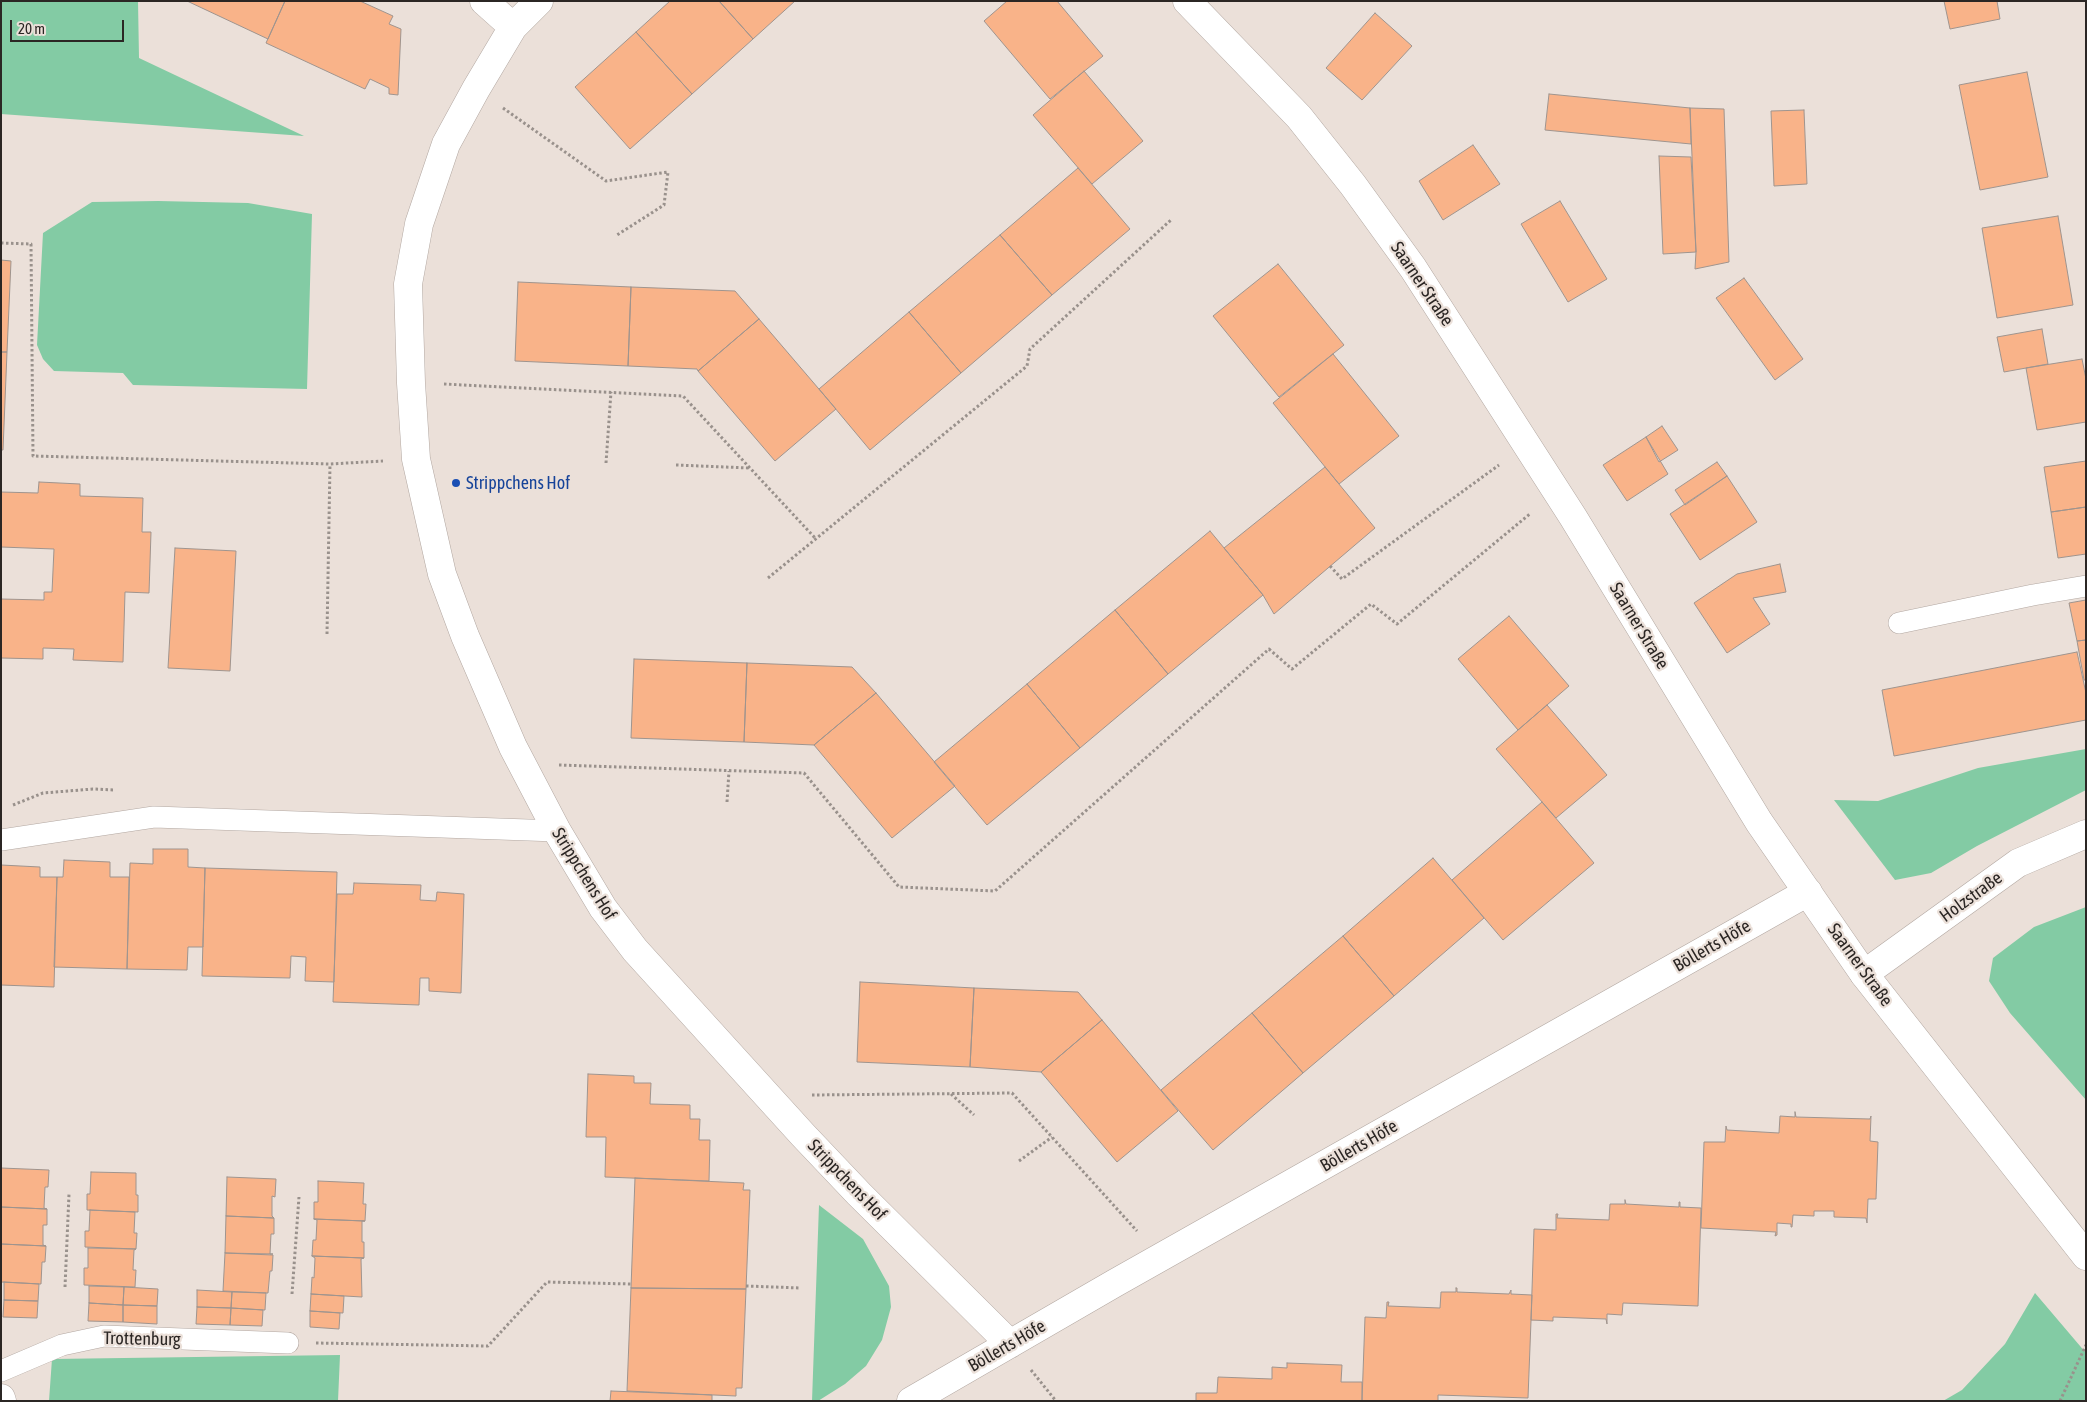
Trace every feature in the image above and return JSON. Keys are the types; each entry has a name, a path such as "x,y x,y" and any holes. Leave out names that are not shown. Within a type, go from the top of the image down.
{"street":[{"path":"484,1 513,27"},
{"name":"Strippchens Hof","path":"539,1 513,27 446,144 419,224 408,284 411,383 416,459 442,574 465,636 521,763 557,831 603,908 635,950 766,1095 859,1194 1010,1344"},
{"name":"Saarner Straße","path":"1186,1 1299,117 1353,185 1413,268 1556,492 1744,800 1864,974 2086,1256"},
{"name":"Holzstraße","path":"1864,974 2018,863 2086,834"},
{"name":"Böllerts Höfe","path":"912,1401 1808,892"}],"lane":[{"path":"1899,623 2086,586"},
{"path":"1,840 154,817 557,831"},
{"name":"Trottenburg","path":"1,1371 62,1345 104,1336 288,1342"}],"path":[{"path":"476,89 606,181 668,172 664,205 617,234"},
{"path":"768,578 1028,366 1030,349 1172,219"},
{"path":"1,243 31,244 33,456 330,464 416,459"},
{"path":"411,383 683,396 816,539"},
{"path":"606,463 610,392"},
{"path":"1330,566 1342,579 1526,445"},
{"path":"327,634 330,464"},
{"path":"676,465 750,468"},
{"path":"521,763 804,773 899,887 995,891 1269,649 1292,669 1372,604 1397,624 1556,492"},
{"path":"727,802 729,771"},
{"path":"766,1095 1012,1093 1162,1258"},
{"path":"951,1094 974,1115"},
{"path":"1019,1161 1052,1137"},
{"path":"65,1287 69,1194"},
{"path":"292,1294 299,1197"},
{"path":"288,1342 488,1346 547,1282 631,1284"},
{"path":"746,1286 801,1288"},
{"path":"2060,1401 2086,1345"}],"green space":[{"path":"1,1 138,1 139,58 304,136 1,114"},
{"path":"92,202 248,203 312,214 307,389 133,385 123,373 54,371 43,359 37,345 43,233"},
{"path":"2086,749 2086,790 1977,846 1931,873 1895,880 1834,800 1878,801 1978,768"},
{"path":"2086,907 2086,1100 2010,1013 1989,981 1993,958 2034,927"},
{"path":"819,1205 863,1239 889,1286 891,1307 882,1340 866,1366 845,1384 818,1401 812,1401"},
{"path":"2035,1293 2086,1353 2086,1401 1943,1401 1962,1390 2005,1344"},
{"path":"340,1355 338,1401 49,1401 52,1359"}],"building":[{"path":"187,1 285,1 268,39"},
{"path":"285,1 360,1 393,16 389,24 401,29 398,95 389,94 389,88 370,79 365,89 266,43"},
{"path":"670,1 719,1 753,39 692,94 636,32"},
{"path":"719,1 795,1 753,39"},
{"path":"1007,1 1057,1 1103,56 1050,99 984,21"},
{"path":"1944,1 1997,1 2000,19 1950,29"},
{"path":"1375,13 1412,46 1362,100 1326,68"},
{"path":"636,32 692,94 630,149 575,87"},
{"path":"1084,71 1143,141 1092,184 1033,115"},
{"path":"2027,72 2048,177 1980,190 1959,85"},
{"path":"1549,94 1690,108 1691,144 1545,130"},
{"path":"1690,108 1724,109 1729,262 1695,269 1696,252"},
{"path":"1804,110 1807,184 1774,186 1771,111"},
{"path":"1473,145 1500,184 1443,220 1419,181"},
{"path":"1659,156 1691,157 1696,252 1663,254"},
{"path":"1078,168 1130,229 1052,295 1000,235"},
{"path":"1560,201 1607,279 1568,302 1521,224"},
{"path":"2058,216 2073,305 1997,318 1982,228"},
{"path":"1000,235 1052,295 961,373 909,312"},
{"path":"1,260 11,261 7,352 1,352"},
{"path":"1278,264 1344,345 1279,397 1213,316"},
{"path":"1744,278 1803,359 1775,380 1716,298"},
{"path":"518,282 631,287 628,366 515,361"},
{"path":"631,287 735,291 759,319 698,371 697,369 628,366"},
{"path":"909,312 961,373 870,450 819,389"},
{"path":"759,319 836,409 775,461 698,371"},
{"path":"2042,329 2048,364 2004,372 1997,337"},
{"path":"1,352 7,352 3,450 1,450"},
{"path":"1333,354 1399,436 1339,484 1273,403"},
{"path":"2082,359 2086,379 2086,422 2037,430 2026,368"},
{"path":"1662,426 1678,450 1659,462 1646,437"},
{"path":"1646,437 1668,474 1627,501 1603,465"},
{"path":"2086,461 2086,507 2051,512 2044,467"},
{"path":"1717,462 1727,476 1685,505 1675,490"},
{"path":"1325,467 1375,528 1274,614 1263,595 1224,548"},
{"path":"1727,476 1757,522 1700,560 1670,514"},
{"path":"39,482 80,484 80,496 143,498 142,532 151,532 149,593 125,592 123,662 73,660 74,649 43,648 43,659 1,658 1,599 44,600 44,592 52,592 54,549 1,547 1,492 38,493"},
{"path":"2086,507 2086,554 2058,558 2051,512"},
{"path":"1210,531 1263,595 1168,674 1115,610"},
{"path":"175,548 236,551 230,671 168,668"},
{"path":"1780,564 1786,592 1753,598 1770,624 1727,653 1694,603 1737,574"},
{"path":"2086,600 2086,640 2077,641 2069,603"},
{"path":"1115,610 1168,674 1080,748 1027,684"},
{"path":"1509,616 1569,686 1518,730 1458,659"},
{"path":"2086,640 2086,680 2084,680 2077,641"},
{"path":"2077,652 2086,693 2086,720 1894,756 1882,690"},
{"path":"634,659 747,663 744,742 631,738"},
{"path":"747,663 852,667 876,693 814,745 744,742"},
{"path":"1027,684 1080,748 987,825 934,762"},
{"path":"876,693 955,786 892,838 814,745"},
{"path":"1547,705 1607,775 1556,818 1496,749"},
{"path":"1542,802 1594,863 1503,940 1452,880"},
{"path":"153,849 188,849 188,867 205,868 203,947 188,947 187,970 127,969 130,863 153,864"},
{"path":"1433,858 1484,918 1394,996 1343,936"},
{"path":"64,860 110,862 110,877 129,877 127,969 54,967 57,877 63,877"},
{"path":"1,865 40,867 40,877 57,877 54,987 1,985"},
{"path":"205,868 337,872 334,982 305,981 306,957 291,956 290,978 202,976"},
{"path":"354,883 421,885 420,900 436,901 437,892 464,894 461,993 429,991 429,978 420,978 419,1005 333,1002 337,894 353,894"},
{"path":"1343,936 1394,996 1303,1073 1252,1013"},
{"path":"860,982 974,988 970,1067 857,1062"},
{"path":"974,988 1078,992 1102,1020 1041,1072 970,1067"},
{"path":"1252,1013 1303,1073 1213,1150 1161,1090"},
{"path":"1102,1020 1178,1111 1117,1162 1041,1072"},
{"path":"588,1074 634,1076 634,1083 651,1083 650,1104 690,1105 690,1119 700,1119 699,1140 710,1140 709,1181 605,1177 606,1137 586,1137"},
{"path":"1795,1112 1796,1117 1870,1119 1871,1116 1870,1141 1878,1142 1876,1199 1868,1199 1867,1223 1866,1218 1834,1217 1834,1211 1814,1211 1814,1216 1793,1215 1792,1227 1791,1224 1777,1223 1777,1235 1775,1236 1776,1232 1701,1228 1704,1142 1725,1142 1726,1126 1727,1130 1779,1133 1780,1116 1795,1117"},
{"path":"1,1168 49,1170 48,1187 45,1187 44,1208 47,1209 1,1207"},
{"path":"91,1172 136,1173 138,1212 87,1210 87,1194 90,1194"},
{"path":"227,1177 276,1179 275,1197 272,1196 272,1216 274,1218 226,1216"},
{"path":"635,1178 744,1183 743,1190 750,1190 746,1289 631,1288"},
{"path":"318,1181 364,1183 363,1204 366,1204 365,1221 314,1219 314,1202 318,1202"},
{"path":"1625,1200 1626,1204 1679,1207 1680,1202 1680,1207 1701,1208 1698,1306 1623,1303 1622,1315 1607,1314 1607,1324 1606,1319 1553,1317 1553,1321 1531,1320 1534,1229 1556,1230 1556,1214 1558,1214 1557,1218 1609,1220 1610,1204 1625,1204"},
{"path":"1,1207 47,1209 47,1225 43,1225 43,1245 46,1246 1,1244"},
{"path":"90,1210 135,1212 134,1233 137,1233 136,1249 85,1247 85,1231 89,1231"},
{"path":"226,1216 274,1218 274,1234 271,1234 270,1254 225,1253"},
{"path":"314,1219 365,1221 362,1221 364,1258 312,1256 313,1240 316,1240 317,1220"},
{"path":"1,1244 46,1246 45,1262 42,1262 41,1284 1,1282"},
{"path":"88,1248 136,1249 134,1250 133,1270 136,1270 135,1287 84,1285 84,1268 88,1268"},
{"path":"225,1253 273,1255 268,1293 223,1291"},
{"path":"312,1256 364,1258 361,1259 362,1297 311,1294 315,1258"},
{"path":"4,1282 39,1284 38,1301 4,1300"},
{"path":"89,1286 124,1287 123,1305 89,1303"},
{"path":"124,1287 158,1289 157,1306 123,1305"},
{"path":"631,1288 746,1289 742,1388 736,1388 736,1396 627,1391"},
{"path":"1456,1288 1457,1292 1509,1294 1511,1290 1511,1294 1532,1295 1528,1398 1438,1395 1438,1401 1362,1401 1365,1317 1386,1318 1387,1302 1389,1302 1388,1306 1440,1308 1441,1292 1456,1292"},
{"path":"197,1290 232,1292 231,1308 197,1307"},
{"path":"232,1292 266,1293 265,1310 231,1308"},
{"path":"311,1294 344,1296 343,1313 310,1311"},
{"path":"4,1300 38,1301 37,1318 3,1317"},
{"path":"89,1303 123,1305 123,1322 88,1321"},
{"path":"123,1305 157,1306 157,1324 123,1322"},
{"path":"197,1307 231,1308 230,1325 196,1324"},
{"path":"231,1308 263,1310 262,1326 230,1325"},
{"path":"310,1311 340,1313 339,1329 310,1327"},
{"path":"1287,1363 1342,1365 1341,1382 1362,1382 1362,1401 1196,1401 1196,1393 1217,1393 1218,1377 1272,1379 1272,1367 1287,1368"},
{"path":"611,1391 712,1395 712,1401 610,1401"}],"place":[{"name":"Strippchens Hof","path":"456,483"}]}
